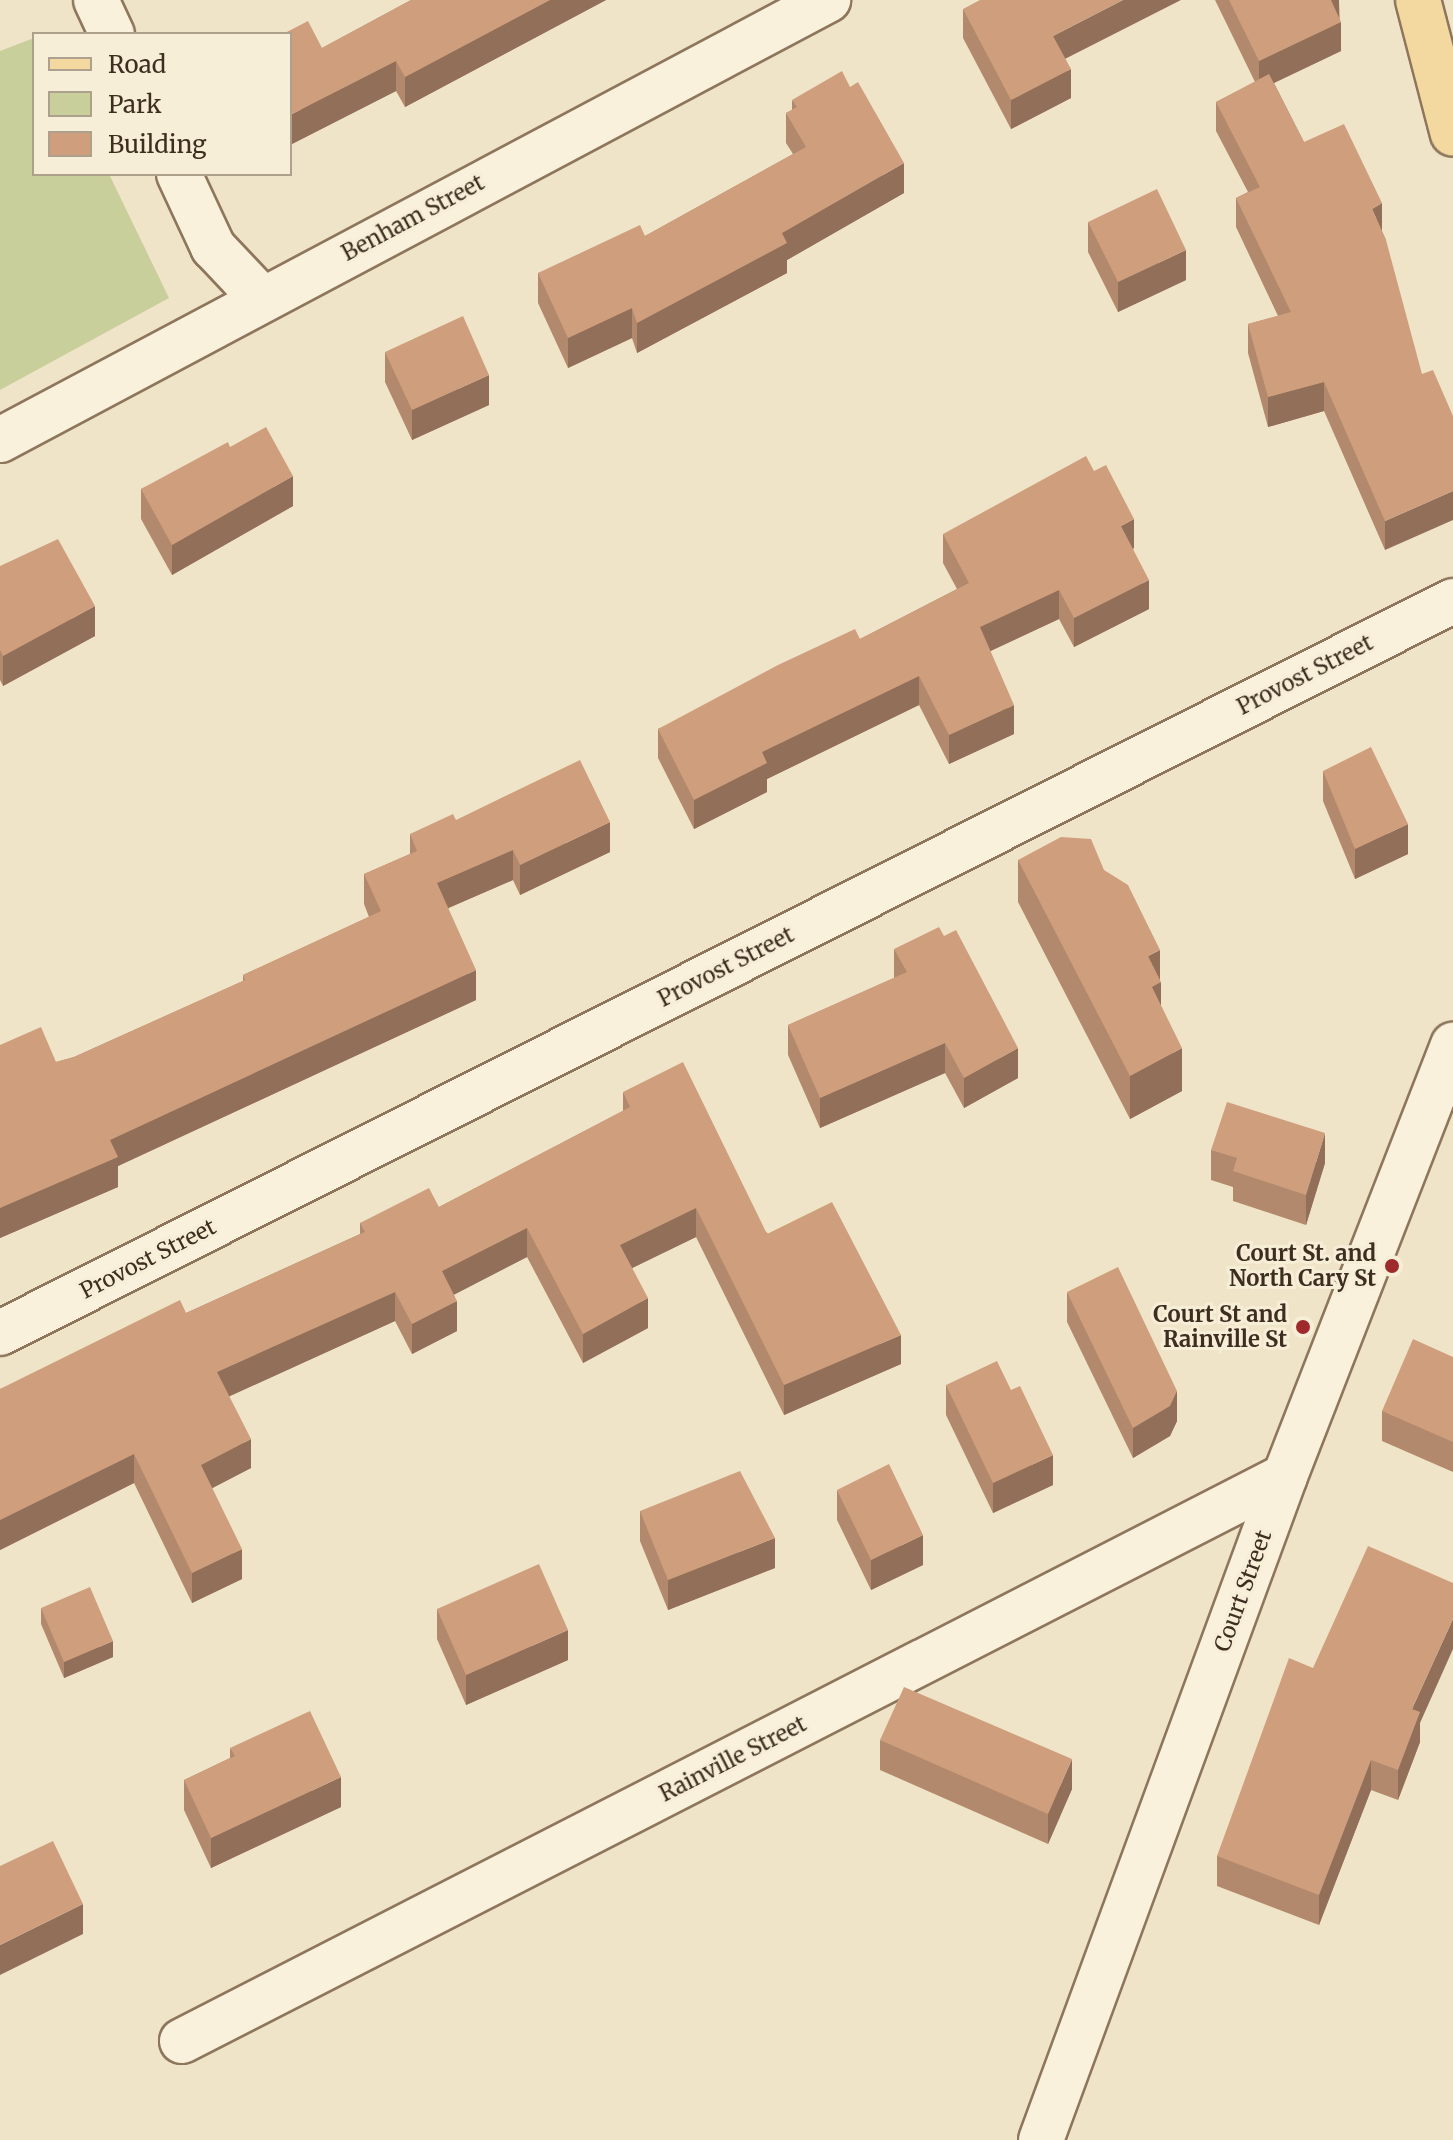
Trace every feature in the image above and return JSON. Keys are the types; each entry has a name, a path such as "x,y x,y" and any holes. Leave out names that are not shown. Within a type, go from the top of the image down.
{"main road":[{"path":"1418,0 1453,134"}],"street":[{"path":"96,0 111,32"},
{"name":"Benham Street","path":"0,440 261,298 828,0"},
{"path":"180,176 213,247 261,298"},
{"name":"Provost Street","path":"0,1333 1453,601"},
{"name":"Court Street","path":"1041,2140 1285,1476 1453,1045"},
{"name":"Rainville Street","path":"182,2041 1285,1476"}],"green space":[{"path":"32,39 32,176 110,176 169,298 0,390 0,51"}],"building":[{"path":"411,0 550,0 405,77 396,61 292,114 292,32 287,32 308,21 322,48"},
{"path":"980,0 1123,0 1053,36 1071,69 1011,100 963,9"},
{"path":"1229,0 1331,0 1341,22 1259,61"},
{"path":"842,71 850,87 858,82 904,163 782,233 787,243 637,323 632,308 568,338 538,273 640,225 645,236 806,147 786,113 797,107 792,100"},
{"path":"1269,74 1304,142 1344,124 1382,203 1372,209 1386,240 1422,374 1433,370 1453,416 1453,491 1385,521 1324,382 1268,397 1248,324 1291,312 1236,198 1260,187 1216,102"},
{"path":"1157,189 1186,250 1118,282 1088,222"},
{"path":"463,316 489,375 412,410 385,352"},
{"path":"266,427 293,476 172,545 141,489 228,442 230,447"},
{"path":"1086,456 1094,471 1106,465 1134,519 1121,526 1149,580 1074,618 1059,590 980,627 1014,705 949,735 919,676 762,752 767,763 694,800 658,729 778,665 855,629 860,639 969,583 943,534"},
{"path":"58,539 95,606 3,656 0,650 0,566"},
{"path":"1371,747 1408,824 1355,849 1323,771"},
{"path":"580,760 610,822 520,865 513,850 437,883 476,970 110,1140 118,1157 0,1208 0,1045 41,1027 56,1062 74,1057 245,980 243,975 381,911 364,874 417,851 410,834 453,814 456,820"},
{"path":"1061,837 1091,839 1104,870 1128,885 1160,950 1148,956 1161,982 1152,987 1182,1048 1130,1076 1018,860"},
{"path":"939,927 944,936 956,930 1018,1048 964,1078 945,1043 820,1098 788,1025 907,972 894,949"},
{"path":"683,1062 767,1234 832,1202 901,1335 784,1385 696,1208 620,1245 648,1298 583,1334 527,1228 442,1271 457,1301 412,1324 395,1292 217,1372 251,1439 201,1465 242,1549 192,1573 134,1454 0,1520 0,1389 180,1300 186,1313 365,1232 360,1223 429,1188 439,1207 630,1107 623,1092"},
{"path":"1227,1102 1325,1133 1306,1195 1233,1171 1237,1158 1211,1150"},
{"path":"1118,1267 1177,1391 1170,1406 1133,1428 1067,1292"},
{"path":"1413,1339 1453,1357 1453,1442 1382,1411"},
{"path":"997,1361 1011,1390 1020,1386 1053,1455 993,1483 946,1385"},
{"path":"889,1464 923,1535 871,1560 837,1490"},
{"path":"740,1471 775,1538 668,1580 640,1511"},
{"path":"1368,1546 1453,1583 1453,1619 1412,1709 1420,1712 1398,1770 1371,1760 1319,1895 1217,1856 1289,1658 1313,1668"},
{"path":"539,1564 568,1630 466,1675 437,1609"},
{"path":"90,1587 113,1641 64,1662 41,1608"},
{"path":"904,1687 1072,1759 1048,1814 880,1740"},
{"path":"310,1711 341,1777 211,1838 184,1780 235,1756 230,1748"},
{"path":"53,1841 83,1904 0,1945 0,1866"}],"place":[{"name":"Court St. and North Cary St","path":"1392,1266"},
{"name":"Court St and Rainville St","path":"1303,1327"}]}
